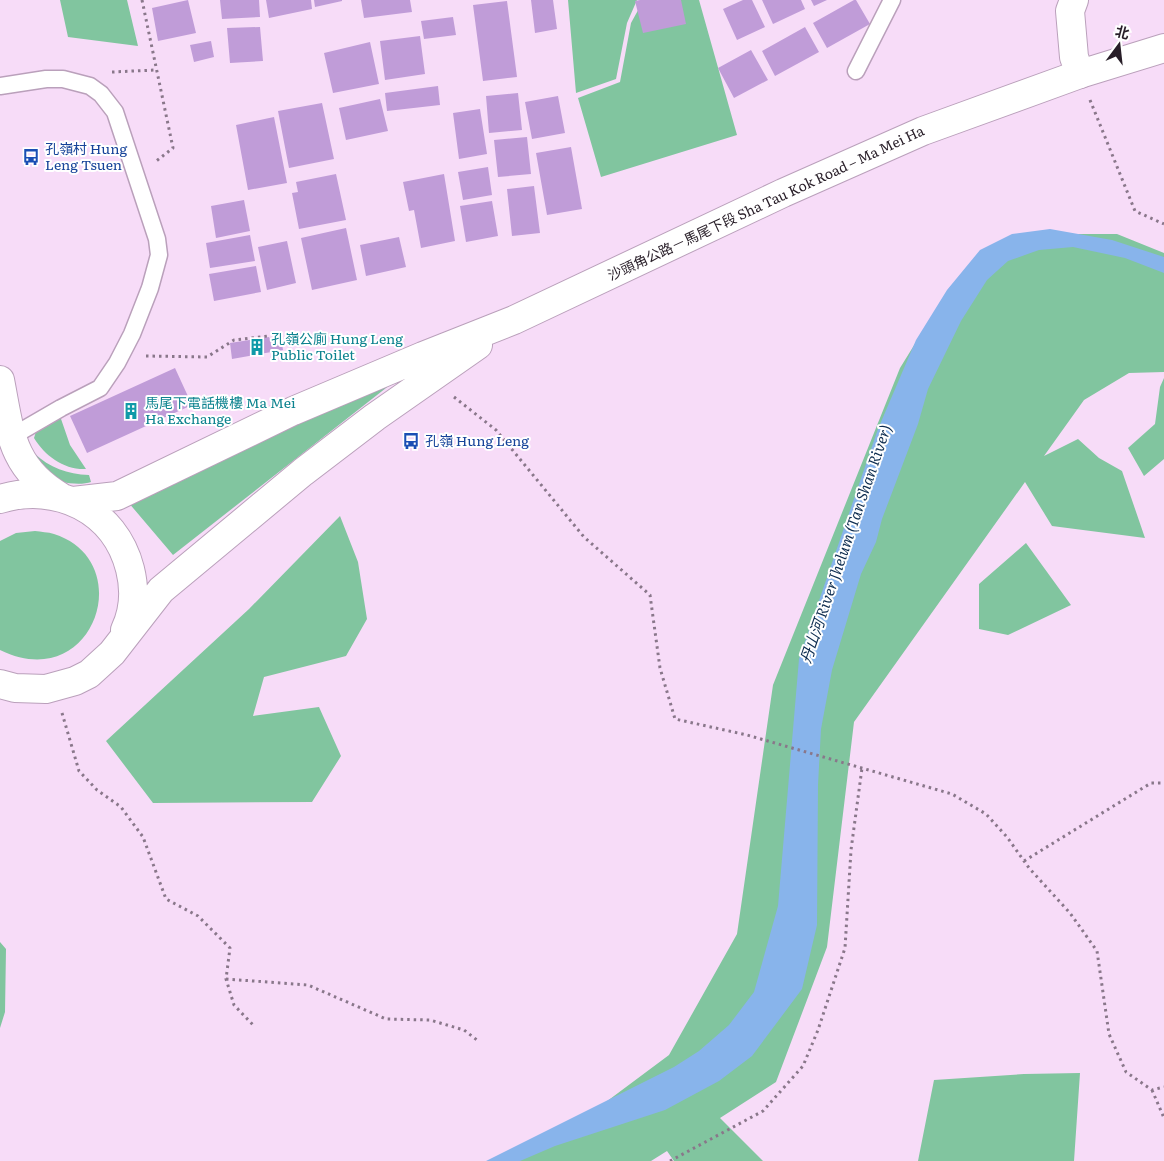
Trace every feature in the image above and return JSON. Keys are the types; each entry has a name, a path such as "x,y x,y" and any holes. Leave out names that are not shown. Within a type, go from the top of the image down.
{"main road":[{"path":"1074,0 1070,11 1074,57 1080,74"},
{"name":"沙頭角公路－馬尾下段 Sha Tau Kok Road – Ma Mei Ha","path":"67,500 118,496 293,411 514,320 783,193 923,131 1080,74 1164,48"},
{"name":"沙頭角公路－馬尾下段 Sha Tau Kok Road – Ma Mei Ha","path":"120,640 161,590 303,472 375,417 514,320"},
{"path":"0,380 11,437 22,461 41,484 67,500"},
{"name":"沙頭角公路－馬尾下段 Sha Tau Kok Road – Ma Mei Ha","path":"0,500 12,496 37,493 67,500 87,509 112,531 121,545 132,577 133,593 127,626 120,640 112,653 89,674 76,681 46,690 15,688 0,684"}],"lane":[{"path":"856,72 892,0"},
{"path":"0,86 46,78 63,80 96,89 107,99 115,112 157,239 159,255 150,288 132,334 100,388 60,408 11,437"}],"path":[{"path":"136,176 173,148 142,0"},
{"path":"96,89 112,72 156,70"},
{"path":"1090,100 1135,211 1164,224"},
{"path":"121,355 207,357 234,340 268,336"},
{"path":"431,378 496,430 584,537 650,595 660,668 676,719 759,739 952,794 986,814 1070,913 1097,951 1109,1034 1126,1072 1152,1090 1164,1118"},
{"path":"62,710 79,771 97,790 121,807 143,837 166,899 198,916 230,948 226,979 234,1005 254,1026"},
{"path":"670,1161 762,1111 803,1066 818,1030 845,948 850,850 862,768"},
{"path":"1024,861 1152,783 1164,783"},
{"path":"226,979 308,985 386,1019 430,1020 464,1030 477,1040"},
{"path":"1152,1090 1164,1087"}],"green space":[{"path":"60,0 127,0 138,46 68,37"},
{"path":"568,0 637,0 627,23 616,79 576,93"},
{"path":"667,0 699,0 737,135 601,177 578,98 620,82 631,23 642,3"},
{"path":"1025,234 1117,234 1164,253 1164,372 1129,373 1084,400 1044,456 1078,439 1099,458 1122,471 1145,538 1052,526 1025,482 854,722 827,947 776,1082 720,1118 763,1161 674,1161 667,1151 651,1161 492,1161 567,1131 669,1055 737,934 773,685 900,368 950,287"},
{"path":"400,377 173,555 128,502"},
{"path":"1164,378 1164,459 1144,476 1128,448 1155,424 1160,387"},
{"path":"60,416 70,445 86,469 70,467 56,461 38,445 34,438 40,419"},
{"path":"34,453 46,463 59,469 89,475 91,482 81,484 68,483 51,478 39,465"},
{"path":"340,516 358,562 367,619 346,656 264,677 253,716 319,707 341,756 312,802 153,803 106,741 249,609"},
{"path":"35,531 54,534 80,549 95,570 99,595 94,619 81,641 60,655 33,659 0,650 0,541 16,533"},
{"path":"1026,543 1071,605 1008,635 979,629 979,584"},
{"path":"0,942 6,949 5,1012 0,1028"},
{"path":"1080,1073 1074,1161 918,1161 934,1080 1024,1074"}],"water":[{"name":"丹山河 River Jhelum (Tan Shan River)","path":"1050,229 1112,240 1164,257 1164,273 1125,258 1073,247 1039,250 1008,261 987,280 961,321 928,389 918,424 882,519 876,542 861,574 832,670 821,729 818,785 817,925 802,989 752,1056 719,1081 665,1110 555,1146 520,1161 486,1161 674,1067 699,1051 729,1025 754,992 778,906 799,659 878,429 916,340 947,290 980,250 1012,234"}],"building":[{"path":"188,0 196,33 158,41 152,8"},
{"path":"220,0 259,0 260,17 222,19"},
{"path":"266,0 311,0 312,9 269,18"},
{"path":"314,0 342,0 342,1 315,7"},
{"path":"361,0 410,0 412,12 364,18"},
{"path":"531,0 553,0 557,29 535,33"},
{"path":"681,0 686,24 643,33 635,1"},
{"path":"743,0 752,0 765,27 737,40 723,9"},
{"path":"762,0 801,0 805,9 773,24"},
{"path":"811,0 827,0 814,6"},
{"path":"856,0 870,24 827,48 813,23"},
{"path":"507,1 517,77 483,81 473,5"},
{"path":"453,17 456,35 424,39 421,21"},
{"path":"260,27 263,61 230,63 227,28"},
{"path":"805,27 819,52 775,76 762,51"},
{"path":"420,36 425,74 385,80 380,41"},
{"path":"211,41 214,57 194,62 190,45"},
{"path":"370,42 379,84 333,93 324,53"},
{"path":"751,50 768,80 734,98 718,68"},
{"path":"438,86 440,105 387,111 385,93"},
{"path":"518,93 522,130 489,133 486,96"},
{"path":"558,96 565,133 532,139 525,102"},
{"path":"380,99 388,131 346,140 339,108"},
{"path":"322,103 334,159 289,168 278,111"},
{"path":"480,109 487,154 459,159 453,113"},
{"path":"274,117 287,183 248,190 236,125"},
{"path":"527,137 531,174 498,177 494,140"},
{"path":"571,147 582,209 547,215 536,153"},
{"path":"488,167 492,195 463,200 458,172"},
{"path":"336,174 346,220 299,229 292,193 298,192 296,182"},
{"path":"444,174 455,241 421,248 414,210 409,211 403,182"},
{"path":"534,186 540,233 512,236 507,189"},
{"path":"244,200 250,231 216,238 211,206"},
{"path":"492,201 498,236 466,242 460,206"},
{"path":"346,228 357,280 312,290 301,238"},
{"path":"250,235 255,261 210,268 206,243"},
{"path":"399,237 406,267 366,276 360,245"},
{"path":"287,241 296,283 267,290 258,247"},
{"path":"256,266 261,292 214,301 209,274"},
{"name":"孔嶺公廁 Hung Leng Public Toilet","path":"269,337 270,339 281,337 283,350 232,359 230,343"},
{"name":"馬尾下電話機樓 Ma Mei Ha Exchange","path":"175,368 192,405 87,453 70,416"}],"place":[{"name":"孔嶺村 Hung Leng Tsuen","path":"31,157"},
{"name":"孔嶺公廁 Hung Leng Public Toilet","path":"257,347"},
{"name":"馬尾下電話機樓 Ma Mei Ha Exchange","path":"131,411"},
{"name":"孔嶺 Hung Leng","path":"411,441"}]}
